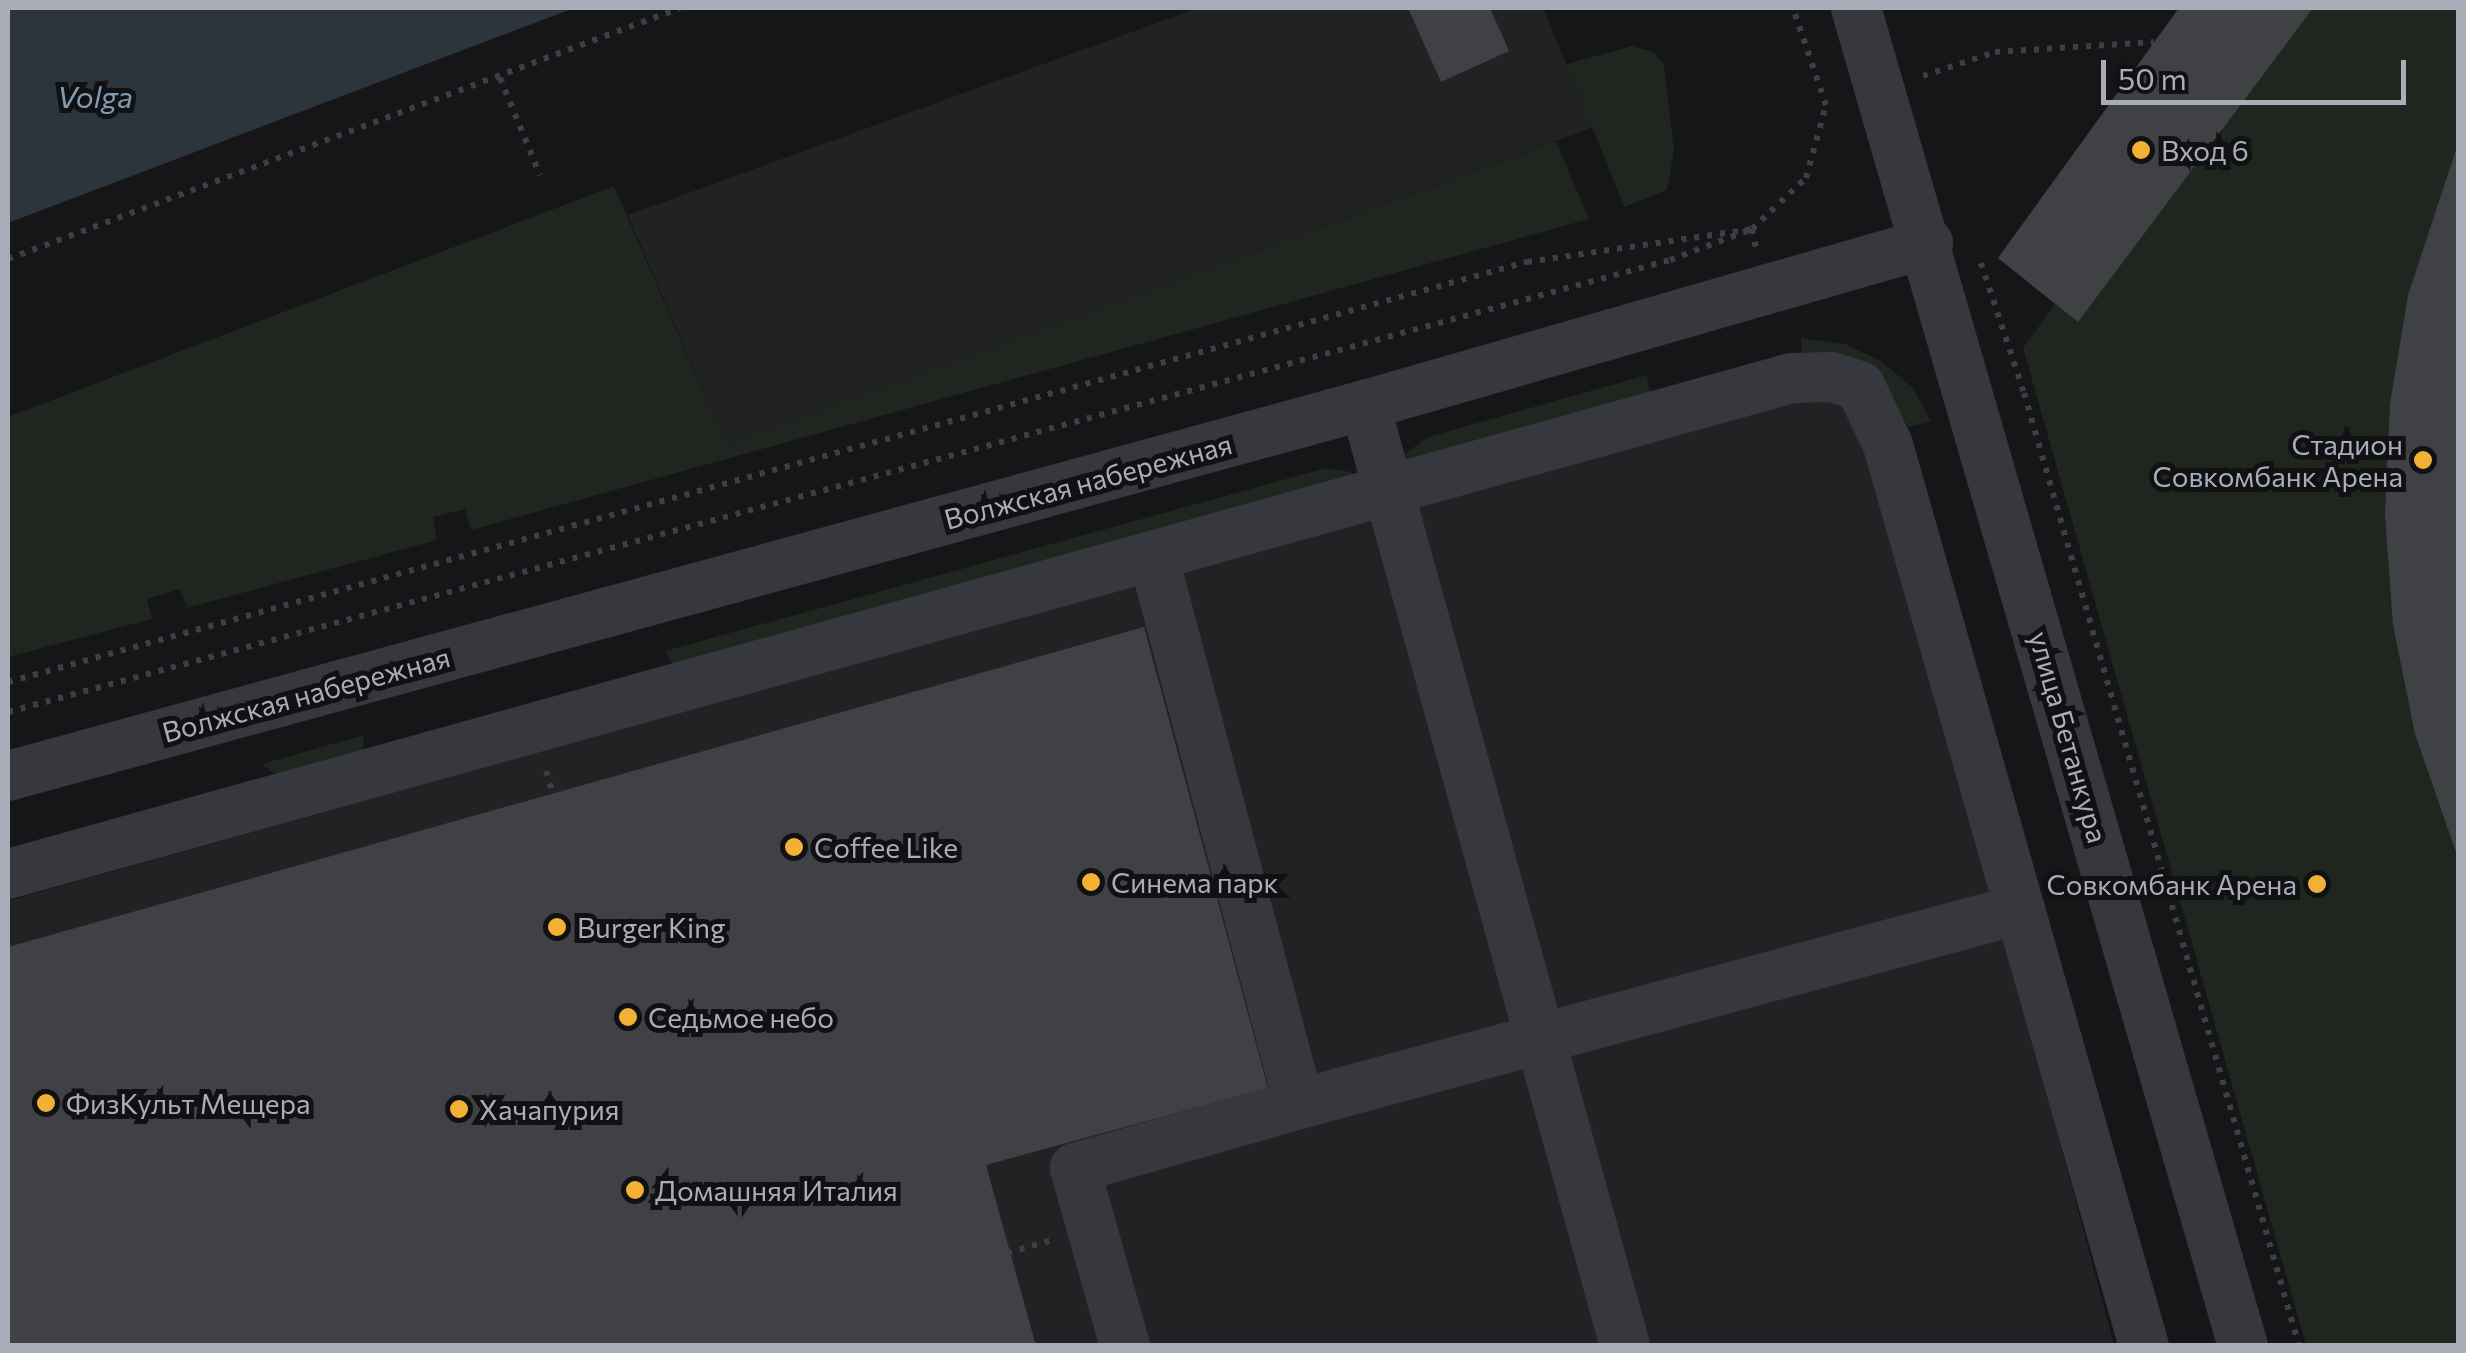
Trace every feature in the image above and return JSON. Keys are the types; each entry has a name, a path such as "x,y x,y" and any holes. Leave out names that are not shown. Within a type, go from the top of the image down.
{"street":[{"path":"1856,8 1904,92 1952,244"},
{"name":"Волжская набережная","path":"8,776 1952,244"},
{"name":"улица Бетанкура","path":"1952,244 2244,1346"},
{"path":"8,874 1154,559 1792,378 1832,377 1860,386 1888,446 2144,1346"},
{"path":"1365,405 1543,1034 1626,1346"},
{"path":"1154,559 1298,1104"},
{"path":"1125,1346 1075,1168 1543,1034 2020,910"}],"path":[{"path":"8,260 680,8"},
{"path":"8,712 1670,260 1752,229 1806,178 1826,105 1792,8"},
{"path":"1826,105 1904,92 1919,77 1995,52 2154,42"},
{"path":"500,78 540,175"},
{"path":"8,682 1527,262 1752,229"},
{"path":"1952,244 2024,393 2299,1346"}],"shaded area":[{"path":"1198,8 1543,8 1593,127 726,445 628,215"},
{"name":"Совкомбанк Арена","path":"2179,8 2458,8 2458,1345 2306,1345 2023,348 2055,304 1998,258"},
{"path":"1632,46 1653,52 1664,65 1674,151 1667,190 1624,207 1567,64"},
{"path":"1556,141 1589,219 471,530 465,509 433,517 437,540 187,608 180,589 147,599 152,619 8,657 8,417 614,186 726,445"},
{"path":"1801,338 1845,344 1881,361 1913,388 1931,422 1908,427 1893,400 1803,363"},
{"path":"1647,375 1652,406 1407,474 1405,454 1428,437"},
{"path":"1822,391 1854,399 1872,439 2114,1345 8,1346 8,901"},
{"path":"1326,468 1351,472 1362,485 675,670 665,651"},
{"path":"364,735 361,763 286,783 262,764"}],"water":[{"name":"Volga","path":"8,8 574,8 8,223"}],"building":[{"path":"1408,8 1490,8 1509,51 1441,82"},
{"name":"Вход 6","path":"2179,8 2313,8 2078,322 1998,258"},
{"name":"Стадион Совкомбанк Арена","path":"2458,144 2458,858 2415,734 2393,625 2385,515 2390,404 2408,295"},
{"name":"Седьмое небо","path":"1144,627 1268,1088 986,1165 1036,1346 8,1346 8,947"}],"place":[{"name":"Вход 6","path":"2141,150"},
{"name":"Стадион Совкомбанк Арена","path":"2423,460"},
{"name":"Coffee Like","path":"794,847"},
{"name":"Синема парк","path":"1091,882"},
{"name":"Совкомбанк Арена","path":"2317,884"},
{"name":"Burger King","path":"557,927"},
{"name":"Седьмое небо","path":"628,1017"},
{"name":"ФизКульт Мещера","path":"46,1103"},
{"name":"Хачапурия","path":"459,1109"},
{"name":"Домашняя Италия","path":"635,1190"}]}
